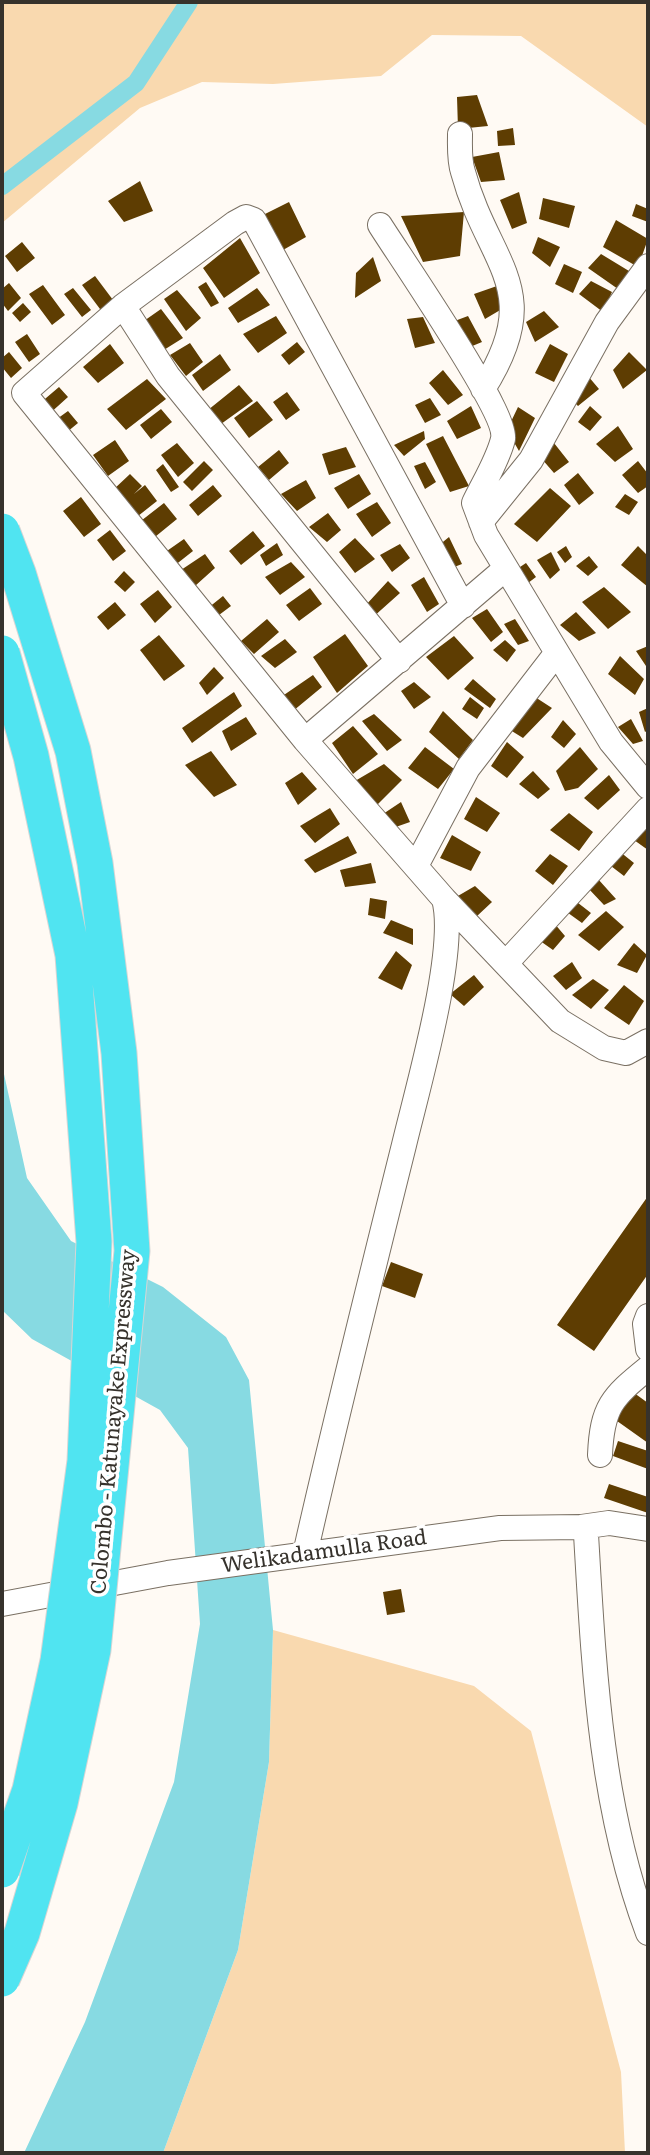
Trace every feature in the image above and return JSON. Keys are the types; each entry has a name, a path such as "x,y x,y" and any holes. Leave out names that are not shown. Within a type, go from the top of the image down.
{"highway":[{"name":"Colombo - Katunayake Expressway","path":"2,531 18,573 73,751 94,863 119,1053 132,1251 93,1650 60,1803 22,1933 2,1979"},
{"name":"Colombo - Katunayake Expressway","path":"2,653 31,756 73,954 94,1242 85,1461 58,1661 30,1790 2,1870"}],"street":[{"path":"460,134 462,171 512,292 513,319 502,359 483,389"},
{"path":"463,606 254,220 246,217 235,223 124,306 24,393 305,740 444,900 507,962 560,1021 604,1048 626,1053 648,1041"},
{"path":"380,225 483,389 502,425 503,439 474,503 481,522 555,655 611,742 648,786"},
{"path":"481,522 531,460 607,322 648,267"},
{"path":"124,306 168,376 400,661"},
{"path":"305,740 505,569"},
{"path":"416,866 468,768 555,655"},
{"path":"507,962 648,809"},
{"path":"305,1554 424,1063 442,971 448,914 444,900"},
{"path":"648,1316 645,1324 648,1349"},
{"path":"600,1455 604,1414 617,1394 648,1368"},
{"name":"Welikadamulla Road","path":"2,1604 169,1573 500,1528 581,1527 609,1523 648,1529"},
{"path":"581,1527 586,1534 596,1699 613,1812 629,1882 648,1933"}],"shaded area":[{"path":"2,2 648,2 648,127 521,36 432,35 381,76 273,84 202,82 140,108 2,223"},
{"path":"273,1630 474,1686 531,1731 621,2072 625,2153 163,2153 238,1950 269,1762"}],"water":[{"path":"2,1065 27,1178 71,1241 163,1287 226,1337 249,1380 273,1630 269,1762 238,1950 163,2153 24,2153 85,2022 174,1782 200,1624 188,1448 160,1410 32,1339 2,1310"}],"building":[{"path":"477,95 488,126 458,129 457,97"},
{"path":"513,128 515,145 498,146 497,131"},
{"path":"499,152 505,180 481,182 472,157"},
{"path":"140,181 153,211 124,222 108,201"},
{"path":"519,192 527,223 512,229 500,200"},
{"path":"543,198 575,206 569,228 539,219"},
{"path":"289,202 306,237 283,250 261,216"},
{"path":"636,204 648,209 648,222 632,216"},
{"path":"464,212 460,256 423,262 401,216"},
{"path":"616,220 648,239 638,267 603,247"},
{"path":"538,237 560,247 550,267 532,253"},
{"path":"240,238 260,273 224,298 203,268"},
{"path":"22,242 35,258 17,272 5,256"},
{"path":"601,254 629,271 618,289 588,268"},
{"path":"373,257 381,281 355,298 356,273"},
{"path":"564,264 582,272 573,293 555,284"},
{"path":"95,276 116,304 103,313 82,285"},
{"path":"591,281 612,292 603,312 579,294"},
{"path":"206,282 219,303 211,307 198,287"},
{"path":"9,283 21,298 8,311 2,303 2,289"},
{"path":"43,285 65,315 52,325 29,294"},
{"path":"497,286 507,306 485,319 474,294"},
{"path":"73,288 91,310 82,317 64,294"},
{"path":"257,288 270,305 238,323 228,308"},
{"path":"177,290 201,318 186,331 164,299"},
{"path":"23,303 31,312 20,322 12,313"},
{"path":"161,309 183,338 159,353 141,323"},
{"path":"544,311 559,327 535,342 526,322"},
{"path":"276,316 287,333 258,353 243,334"},
{"path":"468,316 482,342 465,349 452,322"},
{"path":"423,317 435,343 415,348 407,319"},
{"path":"27,334 40,354 29,362 15,342"},
{"path":"297,342 305,352 289,365 281,355"},
{"path":"190,343 203,362 186,376 170,355"},
{"path":"110,344 124,363 98,383 83,367"},
{"path":"550,344 568,354 554,382 535,373"},
{"path":"9,352 22,368 11,378 2,367 2,358"},
{"path":"629,352 647,370 623,389 613,370"},
{"path":"220,354 231,370 203,391 192,375"},
{"path":"443,370 463,395 448,405 429,383"},
{"path":"588,376 599,389 578,406 570,398"},
{"path":"147,379 166,399 126,430 107,409"},
{"path":"239,385 253,401 221,424 208,410"},
{"path":"59,387 68,397 48,415 39,404"},
{"path":"287,392 300,410 286,420 273,402"},
{"path":"430,398 441,415 425,423 415,405"},
{"path":"257,401 273,420 249,438 234,418"},
{"path":"471,406 481,428 457,439 447,421"},
{"path":"590,406 602,417 590,431 578,422"},
{"path":"518,407 535,418 519,451 507,430"},
{"path":"161,409 172,422 151,439 140,425"},
{"path":"68,411 78,423 61,437 50,424"},
{"path":"618,426 633,449 615,462 596,444"},
{"path":"424,431 425,439 404,456 394,445"},
{"path":"443,436 469,486 450,492 426,444"},
{"path":"115,440 129,461 108,476 93,455"},
{"path":"177,443 194,463 178,477 161,455"},
{"path":"554,443 569,462 554,473 541,458"},
{"path":"346,447 356,467 329,475 322,454"},
{"path":"279,450 289,463 269,480 258,467"},
{"path":"204,461 213,470 192,491 183,482"},
{"path":"638,461 648,474 648,486 638,493 622,475"},
{"path":"425,462 436,482 425,489 414,466"},
{"path":"163,464 179,487 171,492 156,470"},
{"path":"578,473 594,493 579,505 564,485"},
{"path":"130,474 142,486 134,494 145,485 157,501 133,520 113,490"},
{"path":"359,474 371,494 348,509 334,488"},
{"path":"306,480 316,498 297,511 281,494"},
{"path":"213,485 222,496 198,516 189,505"},
{"path":"550,488 571,506 537,542 514,524"},
{"path":"625,494 638,502 629,515 615,507"},
{"path":"81,497 101,524 84,537 63,511"},
{"path":"377,502 391,523 372,537 356,514"},
{"path":"164,503 177,519 150,541 137,524"},
{"path":"328,513 341,530 327,542 309,527"},
{"path":"110,530 126,551 113,561 97,540"},
{"path":"253,531 265,546 241,565 229,551"},
{"path":"449,537 462,564 449,569 438,546"},
{"path":"355,538 375,559 355,573 339,552"},
{"path":"184,539 193,551 174,566 164,553"},
{"path":"277,543 283,555 266,566 260,555"},
{"path":"400,544 410,558 392,572 380,555"},
{"path":"566,546 572,557 565,563 557,552"},
{"path":"638,546 648,556 648,587 621,565"},
{"path":"551,552 560,570 550,579 537,560"},
{"path":"205,554 215,568 195,586 181,570"},
{"path":"589,556 598,567 588,576 576,566"},
{"path":"291,562 305,577 280,595 265,577"},
{"path":"526,563 536,577 524,586 514,571"},
{"path":"124,571 135,582 125,592 114,582"},
{"path":"424,577 439,604 427,612 411,585"},
{"path":"388,581 400,593 372,618 365,606"},
{"path":"604,587 631,612 608,629 582,602"},
{"path":"310,588 322,604 299,621 286,605"},
{"path":"158,590 172,607 155,623 140,604"},
{"path":"223,596 231,606 215,618 208,608"},
{"path":"115,602 126,615 108,630 97,617"},
{"path":"487,609 503,632 491,642 472,618"},
{"path":"576,612 596,633 579,641 560,625"},
{"path":"267,619 279,632 254,654 241,641"},
{"path":"515,619 529,641 518,645 504,624"},
{"path":"345,634 368,666 337,693 313,657"},
{"path":"159,635 185,666 164,681 140,650"},
{"path":"454,636 474,658 448,680 426,657"},
{"path":"285,639 297,652 275,668 261,656"},
{"path":"505,640 516,650 507,662 493,650"},
{"path":"648,646 648,669 636,651"},
{"path":"620,656 644,679 635,695 608,674"},
{"path":"214,667 224,678 207,695 199,683"},
{"path":"313,675 322,687 293,711 281,697"},
{"path":"473,679 496,699 490,708 464,689"},
{"path":"414,682 431,697 414,709 401,691"},
{"path":"234,692 242,706 192,743 182,728"},
{"path":"470,697 484,708 477,719 462,709"},
{"path":"535,697 552,708 523,738 507,728"},
{"path":"648,708 648,730 645,732 639,712"},
{"path":"443,711 473,740 459,759 429,732"},
{"path":"374,714 402,740 387,751 362,721"},
{"path":"246,717 257,734 231,751 222,731"},
{"path":"631,719 643,741 633,744 618,727"},
{"path":"563,720 576,734 564,748 551,737"},
{"path":"353,726 378,754 353,774 332,743"},
{"path":"507,742 524,757 507,778 491,766"},
{"path":"425,747 454,769 438,789 408,768"},
{"path":"580,747 598,769 578,788 565,791 556,771"},
{"path":"211,751 237,785 214,797 185,765"},
{"path":"384,764 402,780 377,805 355,781"},
{"path":"533,771 550,789 538,799 519,784"},
{"path":"302,772 317,789 298,805 285,783"},
{"path":"609,775 620,790 598,810 584,798"},
{"path":"476,797 500,813 487,832 464,819"},
{"path":"401,802 410,822 390,829 380,816"},
{"path":"330,808 340,824 315,843 300,826"},
{"path":"569,813 593,832 579,851 550,830"},
{"path":"648,821 648,850 634,840"},
{"path":"452,835 481,852 471,871 440,858"},
{"path":"348,836 357,853 315,873 304,860"},
{"path":"619,851 634,863 624,876 607,863"},
{"path":"550,854 568,866 553,885 535,871"},
{"path":"371,863 376,883 345,887 340,870"},
{"path":"598,879 616,899 604,905 587,887"},
{"path":"475,886 492,902 476,917 451,900"},
{"path":"370,898 387,901 385,919 368,915"},
{"path":"573,899 591,913 582,923 564,910"},
{"path":"606,911 624,927 599,951 578,935"},
{"path":"391,920 413,929 413,945 383,933"},
{"path":"554,923 565,936 553,950 536,938"},
{"path":"634,943 647,955 637,973 617,965"},
{"path":"396,951 412,965 402,990 378,978"},
{"path":"572,962 582,978 566,990 553,976"},
{"path":"474,975 484,987 464,1006 450,994"},
{"path":"593,979 609,990 591,1009 572,995"},
{"path":"624,985 644,1001 629,1025 604,1008"},
{"path":"648,1196 648,1274 594,1351 557,1325"},
{"path":"391,1262 423,1274 415,1298 382,1286"},
{"path":"630,1390 648,1403 648,1443 610,1416"},
{"path":"618,1441 648,1451 648,1469 613,1456"},
{"path":"609,1484 648,1497 648,1513 604,1498"},
{"path":"401,1589 405,1612 387,1615 383,1592"}],"waterway":[{"path":"2,186 136,83 189,2"}]}
